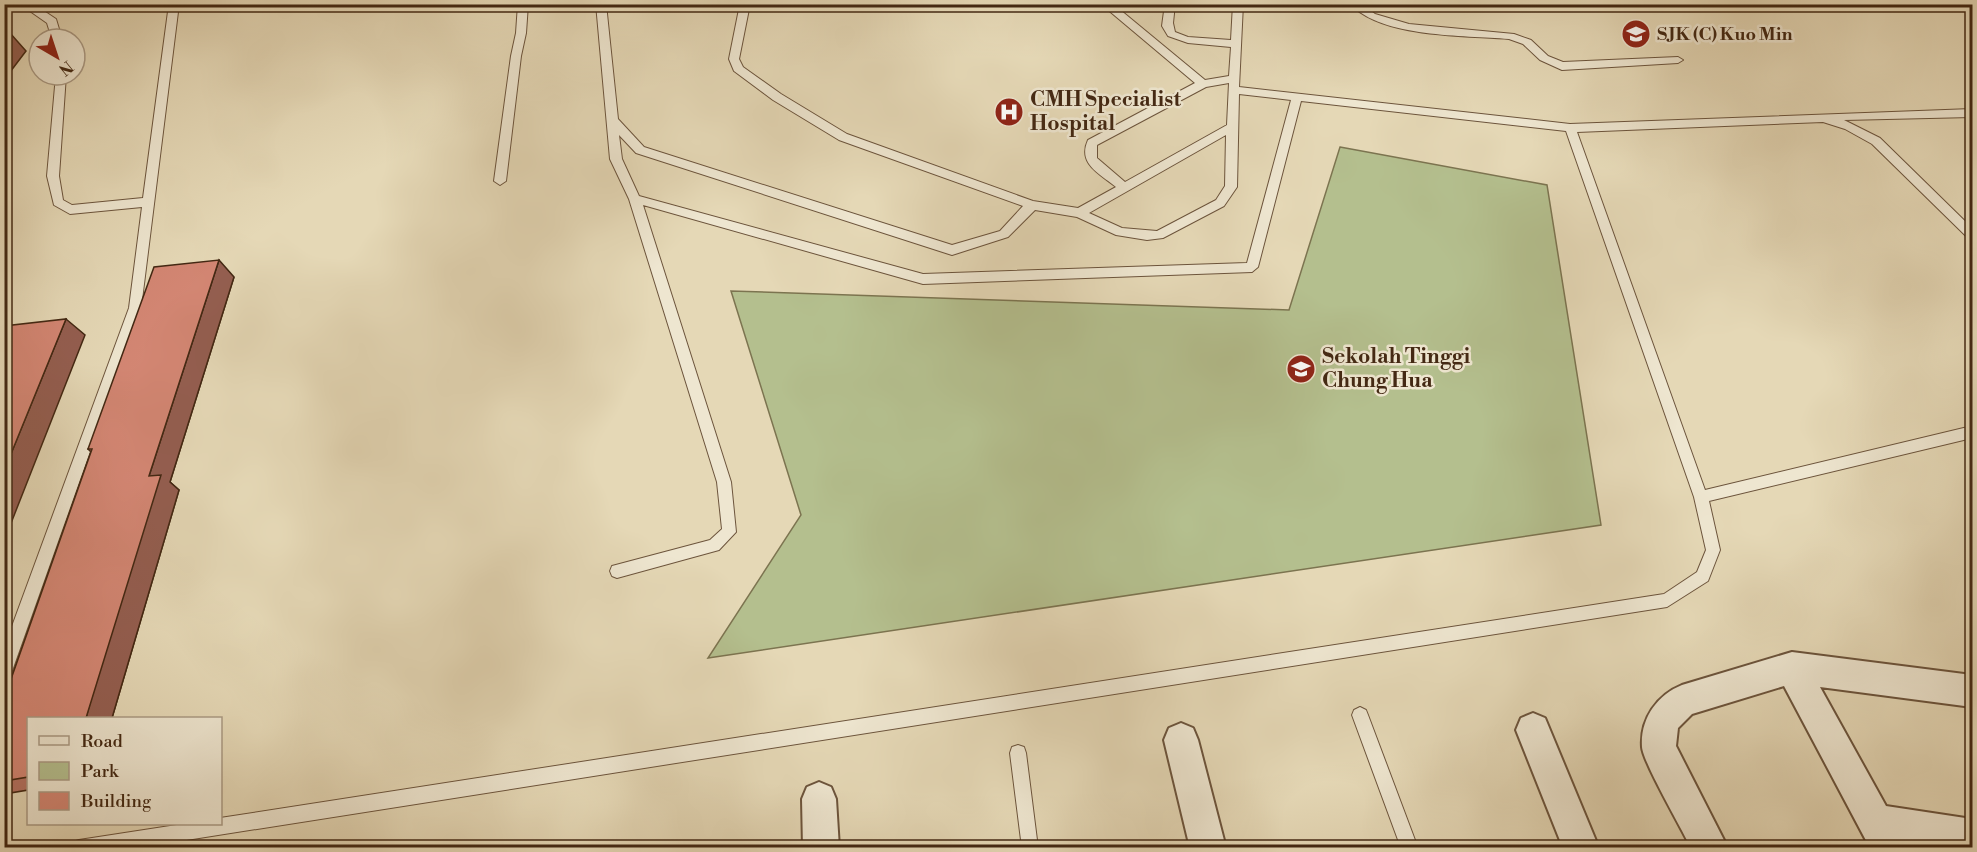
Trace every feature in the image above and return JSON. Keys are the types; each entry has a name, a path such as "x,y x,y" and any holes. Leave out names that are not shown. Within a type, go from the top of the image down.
{"street":[{"path":"1710,848 1659,748 1662,721 1682,701 1792,668 1972,691"},
{"path":"1792,668 1883,835 1972,837"},
{"path":"1533,730 1581,848"},
{"path":"1181,741 1208,848"},
{"path":"819,798 820,848"}],"lane":[{"path":"19,4 31,7 52,21 54,27"},
{"path":"4,671 135,308 174,4"},
{"path":"500,181 521,33 522,4"},
{"path":"601,4 616,159 634,199 724,482 729,532 714,545 617,571"},
{"path":"745,4 734,59 738,69 777,97 843,137 1032,205 1079,213 1120,232 1153,236 1159,236 1220,203 1231,188 1238,4"},
{"path":"1106,4 1203,84"},
{"path":"1170,4 1167,27 1170,34 1180,40 1236,44"},
{"path":"1355,4 1371,16 1408,27 1510,36 1527,42 1544,58 1562,66 1678,60"},
{"path":"1125,188 1091,160 1089,150 1092,143 1203,84 1234,84 1297,98 1570,128 1972,113"},
{"path":"60,87 53,176 58,202 70,210 149,202"},
{"path":"634,199 923,279 1252,267 1297,98"},
{"path":"1823,118 1849,126 1876,141 1972,235"},
{"path":"612,120 640,150 952,250 1004,234 1032,205"},
{"path":"1079,213 1232,127"},
{"path":"79,848 1667,600 1703,576 1713,550 1701,497 1570,128"},
{"path":"1701,497 1972,432"},
{"path":"1360,715 1410,848"},
{"path":"1017,753 1030,848"}],"green space":[{"path":"1340,147 1547,185 1601,525 708,658 801,515 731,291 1289,310"}],"building":[{"path":"219,260 149,476 161,475 86,717 27,717 27,777 4,781 4,699 92,449 88,449 154,267"},
{"path":"66,319 4,471 4,326"}],"place":[{"name":"SJK (C) Kuo Min","path":"1636,34"},
{"name":"CMH Specialist Hospital","path":"1009,112"},
{"name":"Sekolah Tinggi Chung Hua","path":"1301,369"}]}
